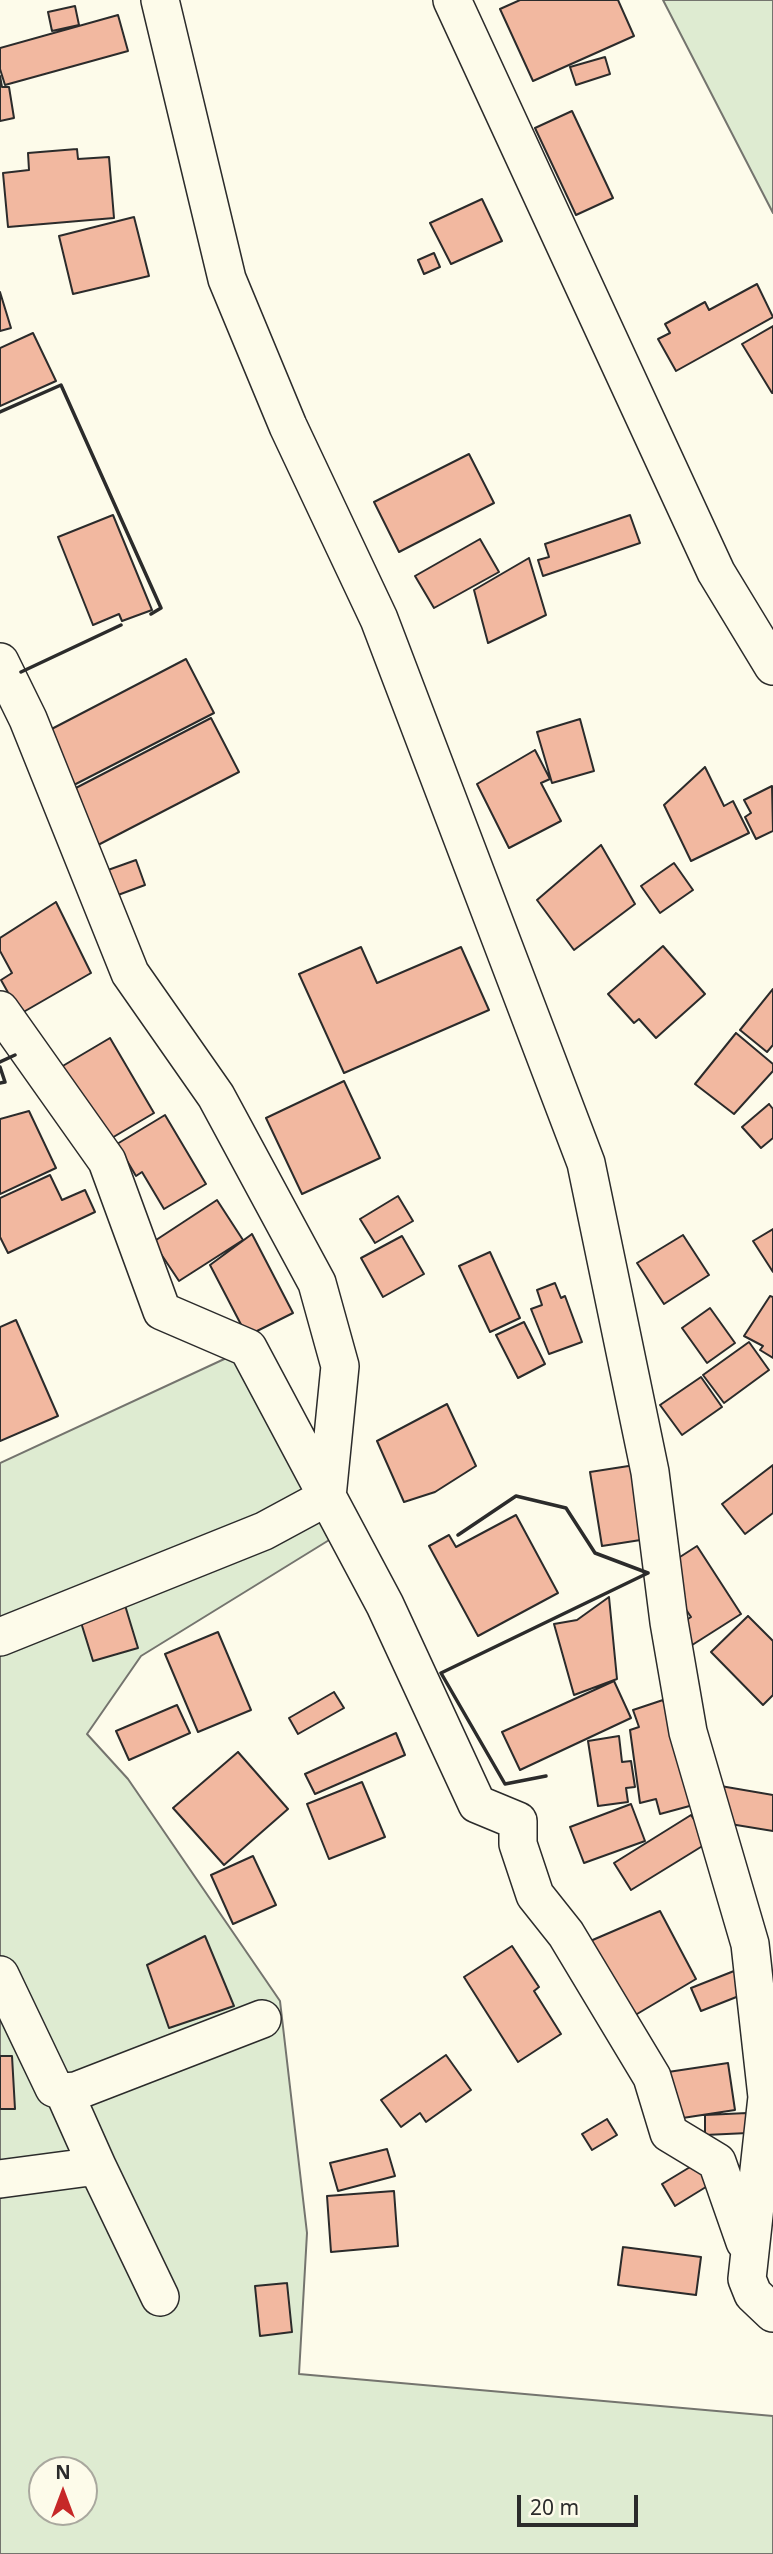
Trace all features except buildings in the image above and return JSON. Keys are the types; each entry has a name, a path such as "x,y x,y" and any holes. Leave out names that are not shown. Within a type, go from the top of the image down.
{"street":[{"path":"160,0 227,279 288,426 379,618 586,1163 650,1472 669,1622 688,1732 751,1944 770,2097 748,2251 748,2287 773,2313"},
{"path":"452,0 716,572 773,666"},
{"path":"0,662 28,719 130,973 216,1096 317,1283 340,1366 327,1497"},
{"path":"0,1010 107,1161 162,1311 248,1348 385,1605 477,1804 518,1821 518,1844 535,1895 566,1934 652,2077 669,2133 717,2162 748,2251"},
{"path":"0,1637 264,1531 327,1497"},
{"path":"751,1944 773,1916"},
{"path":"0,1975 54,2088 64,2092 76,2091 261,2020"},
{"path":"64,2092 160,2297"},
{"path":"0,2179 97,2166"}],"green space":[{"path":"663,0 773,0 773,213"},
{"path":"248,1348 347,1529 141,1656 87,1734 128,1779 280,2001 307,2233 299,2374 773,2416 773,2554 0,2554 0,1463"}],"wall":[{"path":"0,412 61,385 161,608 151,614"},
{"path":"21,672 121,625"},
{"path":"0,1062 15,1055"},
{"path":"0,1067 5,1082 0,1083"},
{"path":"458,1535 516,1496 566,1508 595,1553 648,1573"},
{"path":"546,1776 505,1784 441,1673 648,1573"}]}
